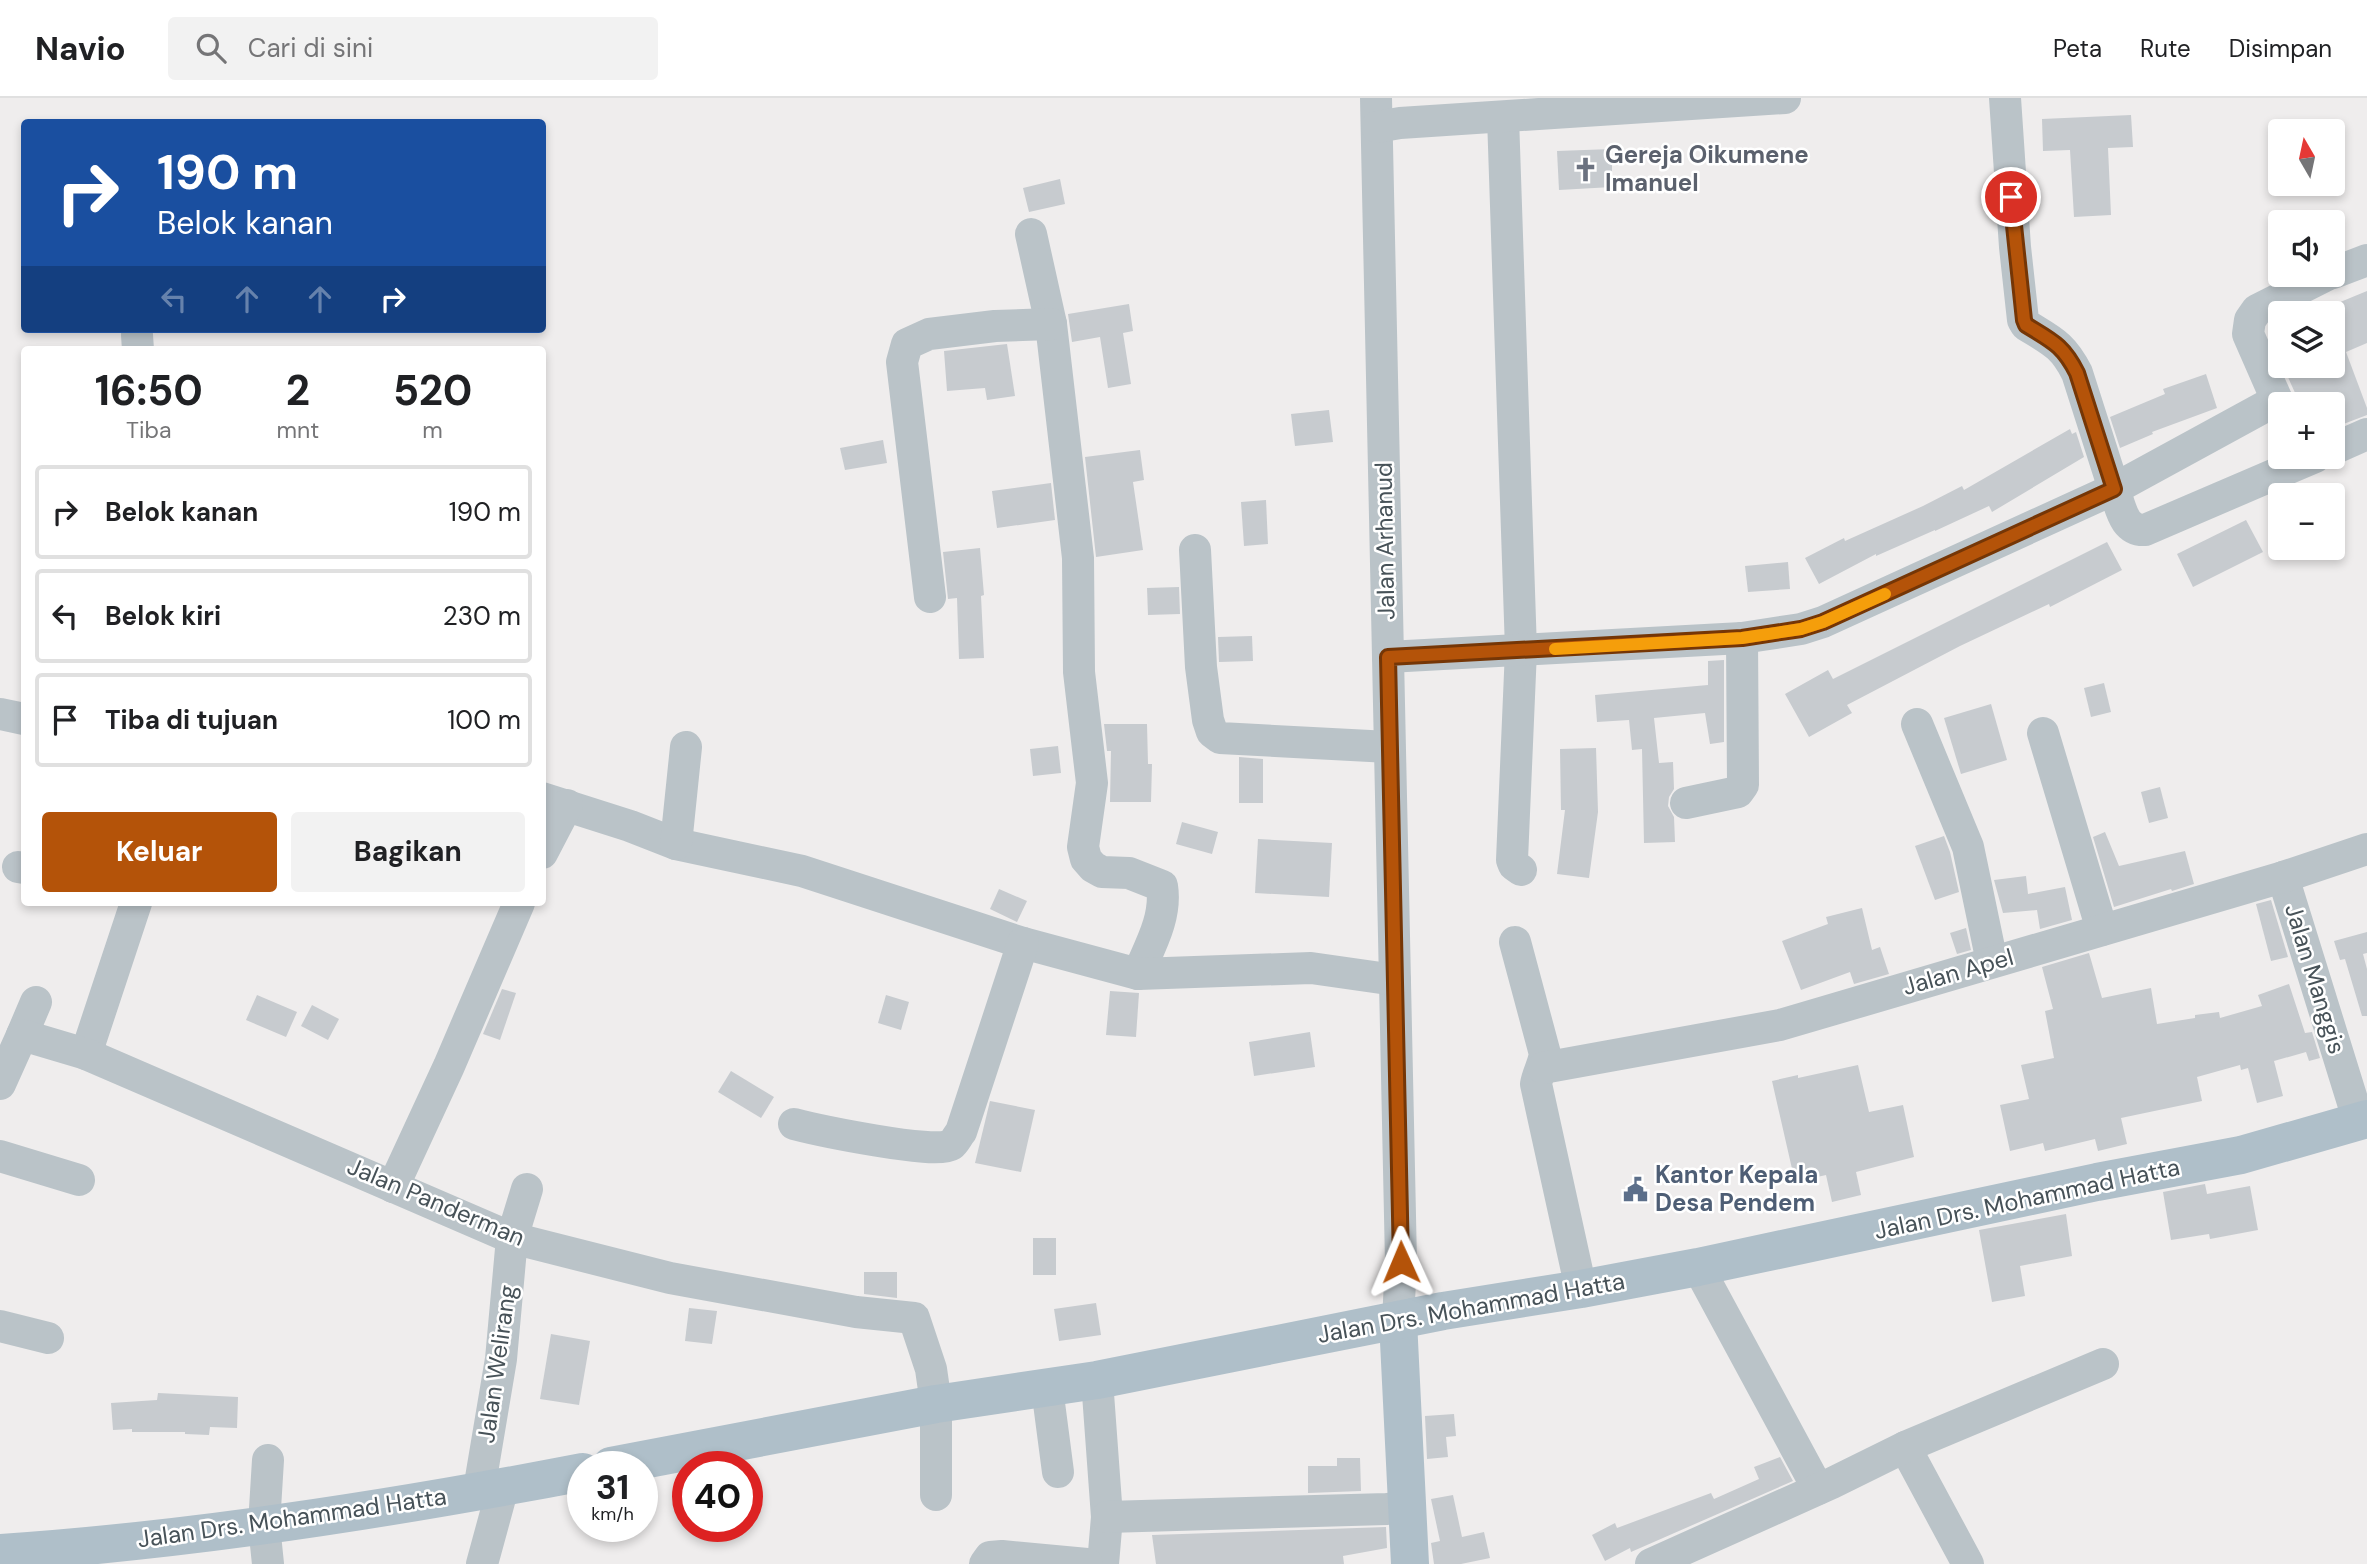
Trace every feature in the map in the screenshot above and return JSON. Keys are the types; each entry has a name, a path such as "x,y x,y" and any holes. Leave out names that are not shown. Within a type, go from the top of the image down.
{"main road":[{"name":"Jalan Drs. Mohammad Hatta","path":"658,1457 936,1404 1097,1380 1443,1311 1698,1267 2097,1182 2241,1155 2363,1121"},
{"path":"1398,1321 1410,1564"},
{"name":"Jalan Drs. Mohammad Hatta","path":"0,1553 68,1548 264,1525 567,1475"}],"street":[{"path":"1376,113 1400,123 1454,109 1503,117 1784,98"},
{"path":"2005,98 2015,247 2024,320 2026,325 2063,349 2070,358 2127,525 2136,531 2145,530 2282,469"},
{"name":"Jalan Arhanud","path":"1376,113 1401,1262 1398,1321"},
{"path":"1503,117 1521,650 1512,860 1521,870"},
{"path":"1031,234 1051,324 1078,558 1079,671 1092,783 1083,847 1086,859 1102,872 1129,873 1162,886 1165,902 1158,927 1138,974"},
{"path":"2345,268 2367,260"},
{"path":"2274,392 2248,334 2250,320 2257,310 2303,287"},
{"path":"930,597 902,362 907,344 929,334 995,326 1051,324"},
{"path":"1388,657 1742,638 1801,629 1823,622 2114,489 2268,409"},
{"path":"2345,444 2367,434"},
{"path":"1195,550 1201,667 1212,732 1220,738 1390,747"},
{"path":"1686,803 1738,792 1743,785 1742,638"},
{"path":"0,714 21,718"},
{"path":"1917,724 1968,847 1992,962"},
{"path":"2043,733 2102,930"},
{"path":"676,844 686,747"},
{"path":"546,837 555,802 676,844 802,871 1023,943 1138,974 1311,968 1395,981"},
{"name":"Jalan Apel","path":"1543,1068 1780,1025 2283,877 2367,849"},
{"name":"Jalan Manggis","path":"2283,877 2363,1121"},
{"path":"86,1054 135,906"},
{"path":"393,1187 449,1066 518,906"},
{"path":"1515,942 1545,1054 1543,1068 1538,1073 1536,1084 1581,1289"},
{"path":"794,1124 825,1132 938,1149 951,1145 961,1132 1023,943"},
{"path":"0,1084 36,1002"},
{"name":"Jalan Panderman","path":"22,1035 86,1054 512,1238 670,1278 856,1312 914,1318 931,1369 936,1404"},
{"path":"0,1156 79,1180"},
{"name":"Jalan Welirang","path":"482,1564 512,1238 527,1189"},
{"path":"1698,1267 1818,1489"},
{"path":"0,1326 48,1338"},
{"path":"1671,1560 1905,1447 2104,1364"},
{"path":"1097,1380 1107,1517 1104,1564"},
{"path":"1047,1388 1058,1472"},
{"path":"936,1404 936,1495"},
{"path":"1905,1447 1968,1564"},
{"path":"268,1460 264,1525 268,1564"},
{"path":"1107,1517 1387,1509 1408,1506"},
{"path":"985,1564 990,1557 1002,1556 1087,1564"}],"building":[{"path":"2131,115 2133,147 2108,148 2111,215 2074,217 2070,150 2043,151 2042,119"},
{"name":"Gereja Oikumene Imanuel","path":"1612,149 1612,187 1559,190 1557,151"},
{"path":"1060,179 1065,204 1029,212 1023,188"},
{"path":"2367,291 2367,343 2346,352 2367,408 2367,415 2345,423 2345,392 2295,392 2288,378 2345,378 2345,301 2343,301"},
{"path":"1129,304 1133,331 1123,333 1131,384 1108,388 1100,337 1072,342 1068,314"},
{"path":"1007,344 1015,396 987,400 985,388 947,391 944,351"},
{"path":"2206,374 2217,408 2152,432 2153,434 2120,448 2110,417 2165,394 2163,389"},
{"path":"1329,410 1333,442 1295,446 1291,414"},
{"path":"2070,429 2072,434 2076,432 2084,457 1992,512 1989,506 1876,554 1819,584 1805,558 1962,486 1964,490"},
{"path":"883,440 887,463 845,470 840,448"},
{"path":"1140,450 1144,480 1133,482 1143,550 1096,557 1085,457"},
{"path":"1051,483 1055,520 997,528 992,491"},
{"path":"1266,500 1268,544 1244,546 1241,502"},
{"path":"2246,520 2263,552 2193,587 2177,554"},
{"path":"2107,542 2122,570 2050,607 2049,604 1960,646 1847,705 1852,713 1809,737 1785,694 1828,670 1833,679"},
{"path":"980,548 984,595 981,596 984,658 959,659 957,598 948,599 943,552"},
{"path":"1788,562 1790,589 1748,592 1745,566"},
{"path":"1179,587 1180,614 1148,615 1147,588"},
{"path":"1252,636 1253,661 1219,662 1218,637"},
{"path":"1724,660 1724,742 1710,744 1705,713 1654,718 1659,763 1673,762 1674,789 1668,806 1674,817 1675,842 1644,843 1642,749 1632,750 1629,720 1597,722 1595,695 1708,685 1708,661"},
{"path":"2104,683 2111,712 2091,717 2084,688"},
{"path":"1991,704 2007,760 1961,774 1944,718"},
{"path":"1104,724 1147,724 1148,764 1152,764 1151,802 1110,802 1111,751 1107,751"},
{"path":"1058,746 1061,773 1033,776 1030,749"},
{"path":"1596,748 1598,812 1589,878 1557,874 1565,810 1561,810 1560,749"},
{"path":"1239,757 1263,759 1263,803 1239,803"},
{"path":"2160,787 2168,818 2149,823 2141,792"},
{"path":"1182,822 1218,832 1212,854 1176,844"},
{"path":"2105,832 2119,866 2185,851 2194,884 2114,907 2093,837"},
{"path":"1944,836 1959,892 1935,900 1915,846"},
{"path":"1258,839 1332,843 1329,897 1255,893"},
{"path":"2026,876 2028,894 2065,887 2072,920 2040,929 2037,910 2003,913 1994,880"},
{"path":"999,889 1027,901 1017,922 990,909"},
{"path":"2271,900 2288,957 2271,961 2256,904"},
{"path":"1862,908 1872,950 1880,947 1889,974 1854,984 1850,972 1801,990 1782,941 1828,924 1826,917"},
{"path":"1966,928 1971,950 1957,954 1950,933"},
{"path":"2367,932 2367,953 2363,954 2367,969 2367,1016 2362,1016 2345,959 2340,960 2334,941"},
{"path":"2089,953 2102,998 2151,988 2157,1024 2219,1012 2220,1018 2262,1006 2258,995 2289,984 2305,1033 2312,1032 2320,1058 2309,1061 2306,1052 2274,1061 2283,1096 2257,1103 2248,1068 2241,1070 2240,1065 2197,1077 2202,1101 2121,1118 2127,1144 2098,1151 2095,1139 2045,1151 2043,1143 2010,1151 2000,1105 2029,1099 2021,1065 2054,1058 2045,1011 2053,1009 2042,967"},
{"path":"502,989 516,993 500,1040 483,1034"},
{"path":"1110,991 1139,993 1136,1037 1106,1035"},
{"path":"257,995 297,1012 286,1037 246,1020"},
{"path":"886,995 909,1002 901,1030 878,1023"},
{"path":"312,1005 339,1019 328,1040 301,1026"},
{"path":"1310,1032 1315,1067 1254,1076 1249,1042"},
{"path":"1858,1065 1869,1112 1903,1105 1914,1157 1856,1172 1861,1195 1832,1202 1826,1175 1795,1182 1772,1081"},
{"path":"731,1071 774,1097 761,1118 718,1092"},
{"path":"990,1101 1035,1110 1021,1172 975,1163"},
{"path":"2205,1184 2207,1194 2250,1186 2258,1230 2210,1239 2209,1234 2171,1240 2163,1192"},
{"path":"2066,1214 2072,1256 2020,1266 2025,1296 1992,1302 1979,1230"},
{"path":"1033,1238 1056,1238 1056,1275 1033,1275"},
{"path":"864,1272 897,1272 897,1298 864,1294"},
{"path":"1096,1303 1101,1335 1059,1341 1054,1309"},
{"path":"689,1308 717,1311 712,1344 685,1341"},
{"path":"551,1334 590,1341 579,1405 540,1399"},
{"path":"158,1393 238,1397 237,1428 210,1427 209,1435 113,1430 111,1403 157,1400"},
{"path":"1454,1414 1456,1436 1446,1437 1448,1457 1427,1459 1425,1416"},
{"path":"1780,1457 1793,1481 1631,1552 1630,1548 1605,1561 1592,1535 1615,1523 1617,1528 1711,1493 1714,1499 1759,1479 1754,1467"},
{"path":"1337,1458 1360,1458 1361,1491 1308,1493 1308,1466 1337,1466"},
{"path":"1453,1495 1462,1537 1484,1532 1490,1558 1461,1564 1434,1564 1431,1543 1440,1541 1431,1499"},
{"path":"1386,1527 1387,1548 1343,1556 1344,1564 1156,1564 1152,1535"}],"slow traffic":[{"path":"1555,649 1742,638 1801,629 1885,594"}],"place":[{"name":"Gereja Oikumene Imanuel","path":"1585,169"},
{"name":"Kantor Kepala Desa Pendem","path":"1635,1189"}],"route":[{"path":"1401,1262 1388,657 1742,638 1801,629 1823,622 2114,489 2070,358 2063,349 2026,325 2024,320 2011,197"}]}
